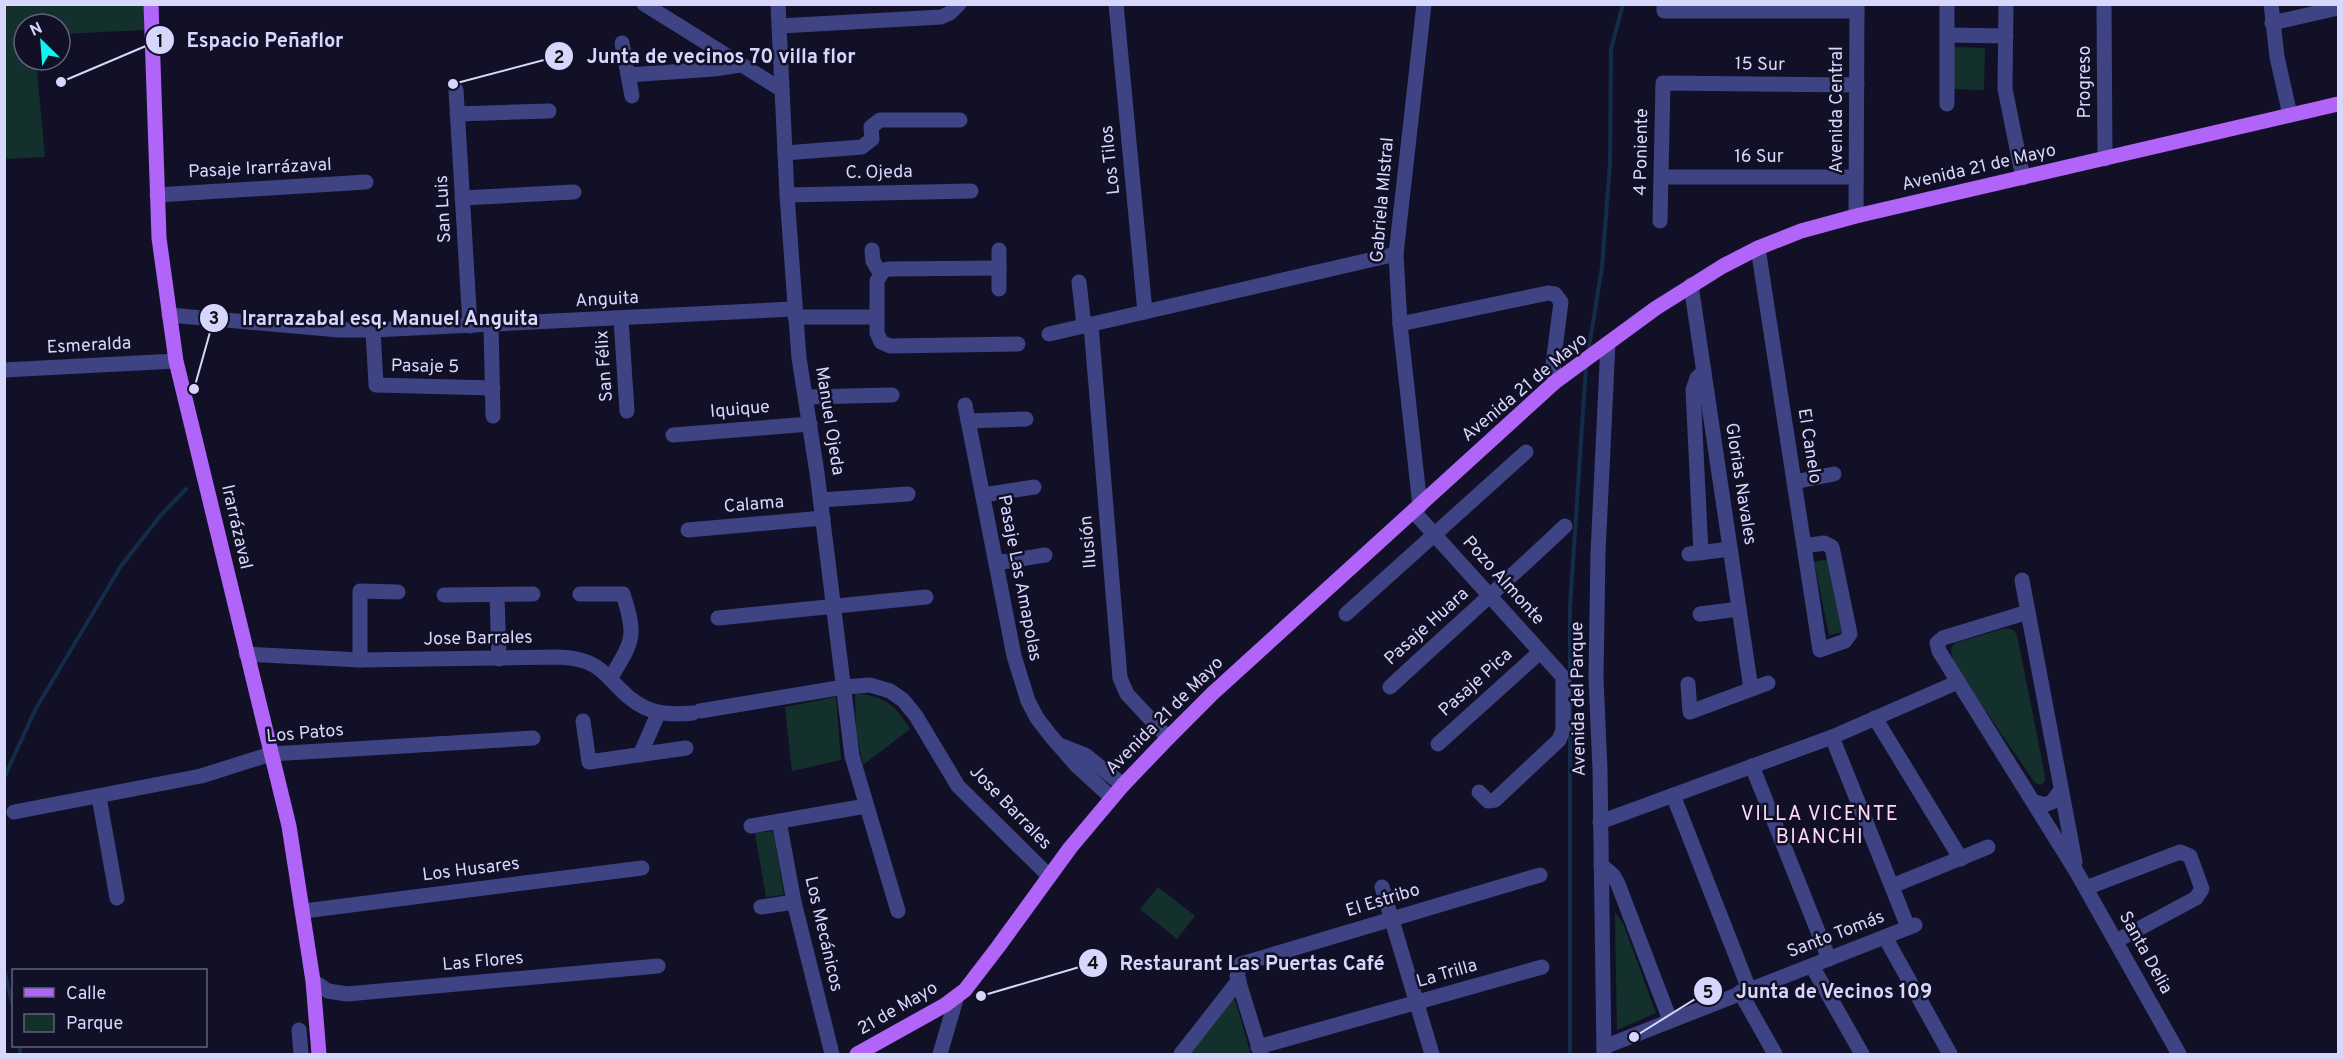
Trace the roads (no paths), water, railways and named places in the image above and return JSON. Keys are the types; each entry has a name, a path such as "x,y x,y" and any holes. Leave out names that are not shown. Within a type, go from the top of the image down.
{"main road":[{"name":"Irarrázaval","path":"151,4 159,238 176,362 289,826 304,911 319,1054"},
{"name":"Avenida 21 de Mayo","path":"957,996 978,975 1048,876 1112,798 1213,693 1555,382 1691,285 1758,248 1801,231 1856,216 2338,104"},
{"name":"21 de Mayo","path":"857,1054 957,996"}],"street":[{"path":"644,4 782,90"},
{"name":"Manuel Ojeda","path":"778,4 795,313 821,500 852,756 898,911"},
{"path":"780,26 941,17 950,13 959,4"},
{"name":"Los Tilos","path":"1116,4 1145,312"},
{"name":"Gabriela MIstral","path":"1417,509 1396,254 1424,4"},
{"path":"1947,4 1947,104"},
{"path":"2006,4 2006,96 2023,178"},
{"name":"Progreso","path":"2104,4 2105,159"},
{"path":"2271,4 2277,57 2290,115"},
{"path":"1664,8 1857,8"},
{"name":"Avenida Central","path":"1856,216 1857,8"},
{"path":"2272,23 2338,8"},
{"path":"1947,35 2006,36"},
{"path":"622,42 632,96"},
{"path":"628,75 714,69 741,64"},
{"name":"15 Sur","path":"1663,83 1857,85"},
{"name":"4 Poniente","path":"1660,221 1663,83"},
{"name":"San Luis","path":"456,90 470,326"},
{"path":"457,114 549,111"},
{"path":"785,153 862,147 872,139 871,127 880,120 960,120"},
{"name":"16 Sur","path":"1661,177 1856,177"},
{"name":"Pasaje Irarrázaval","path":"157,195 366,182"},
{"name":"C. Ojeda","path":"787,195 971,191"},
{"path":"462,198 574,192"},
{"name":"El Canelo","path":"1758,248 1820,650 1845,641 1850,634 1832,547 1824,543 1804,546"},
{"path":"872,250 873,261 880,273"},
{"path":"999,250 999,289"},
{"path":"1049,334 1396,254"},
{"path":"999,268 888,269 880,273 877,281 878,338 885,345 890,346 1018,344"},
{"name":"Ilusión","path":"1079,282 1087,325 1120,678 1127,694 1168,738"},
{"name":"Glorias Navales","path":"1691,285 1751,689"},
{"path":"1400,324 1548,293 1555,294 1560,298 1561,305 1553,364 1555,382"},
{"name":"Anguita","path":"169,315 339,330 795,313 877,317"},
{"name":"San Félix","path":"621,319 627,411"},
{"path":"491,325 493,416"},
{"name":"Pasaje 5","path":"380,330 376,386 492,388"},
{"name":"Avenida del Parque","path":"1602,347 1596,678 1604,1051"},
{"name":"Esmeralda","path":"4,370 176,362"},
{"path":"1704,371 1697,378 1693,390 1695,554 1730,549"},
{"path":"806,397 892,394"},
{"name":"Pasaje Las Amapolas","path":"965,405 1021,682 1037,718 1077,766 1112,798"},
{"path":"968,421 1026,419"},
{"name":"Iquique","path":"673,435 810,424"},
{"path":"1346,614 1526,452"},
{"path":"1794,482 1834,474"},
{"path":"982,495 1034,487"},
{"path":"821,500 908,494"},
{"name":"Pozo Almonte","path":"1417,509 1435,535 1563,677 1563,730 1558,740 1495,800 1488,801 1479,792"},
{"name":"Calama","path":"688,530 823,518"},
{"name":"Pasaje Huara","path":"1390,687 1565,526"},
{"path":"996,563 1045,555"},
{"path":"2022,580 2076,870"},
{"path":"360,660 360,591 398,592"},
{"path":"444,595 533,594"},
{"path":"580,594 623,594 632,622 632,638 610,678"},
{"path":"497,595 499,659"},
{"path":"718,618 926,597"},
{"path":"1700,615 1739,609"},
{"name":"Santa Delia","path":"2028,612 1943,638 1937,644 1939,651 2076,870 2179,1054"},
{"name":"Pasaje Pica","path":"1438,744 1540,652"},
{"name":"Jose Barrales","path":"246,654 360,660 559,657 579,659 596,666 639,705 658,714 675,715 844,687 870,685 880,687 903,700 923,727 944,766 958,786 1048,876"},
{"path":"1600,822 1832,737 1958,682"},
{"path":"1688,684 1690,712 1768,683"},
{"path":"640,754 658,714"},
{"path":"1875,718 1961,858"},
{"path":"583,721 589,762 686,748"},
{"path":"1832,737 1892,886 1988,848"},
{"name":"Los Patos","path":"14,812 201,776 271,754 534,738"},
{"name":"Pasaje Las Amapolas","path":"1062,746 1091,759 1123,786"},
{"path":"1752,766 1828,959"},
{"path":"2033,801 2044,805 2052,802 2061,790"},
{"path":"1674,795 1744,990 1775,1054"},
{"path":"99,797 117,898"},
{"path":"751,826 866,806"},
{"name":"Los Mecánicos","path":"779,821 794,902 832,1054"},
{"path":"2086,888 2180,852 2190,856 2202,889 2196,898 2116,941"},
{"path":"1601,865 1614,875 1670,1020"},
{"name":"Los Husares","path":"304,911 642,868"},
{"name":"El Estribo","path":"1238,974 1245,962 1540,874"},
{"name":"Santo Tomás","path":"1604,1051 1670,1020 1912,926 1892,886"},
{"path":"1382,887 1432,1054"},
{"path":"761,907 794,902"},
{"path":"1885,936 1950,1054"},
{"name":"Las Flores","path":"313,981 328,991 347,994 658,966"},
{"path":"1812,966 1862,1054"},
{"name":"La Trilla","path":"1260,1051 1542,967"},
{"path":"1238,974 1260,1051"},
{"path":"1181,1054 1238,974"},
{"path":"940,1054 957,996"},
{"path":"299,1030 301,1054"}],"waterway":[{"path":"1588,353 1602,267 1610,164 1611,49 1623,4"},
{"path":"1570,1054 1570,607 1586,366"},
{"path":"4,778 35,710 121,566 161,515 186,489"},
{"path":"4,970 12,1003"},
{"path":"20,1047 20,1054"}],"place":[{"name":"Espacio Peñaflor","path":"61,82"},
{"name":"Junta de vecinos 70 villa flor","path":"453,84"},
{"name":"Irarrazabal esq. Manuel Anguita","path":"194,389"},
{"name":"Restaurant Las Puertas Café","path":"981,996"},
{"name":"Junta de Vecinos 109","path":"1634,1037"}],"district":[{"name":"VILLA VICENTE BIANCHI","path":"1820,826"}]}
